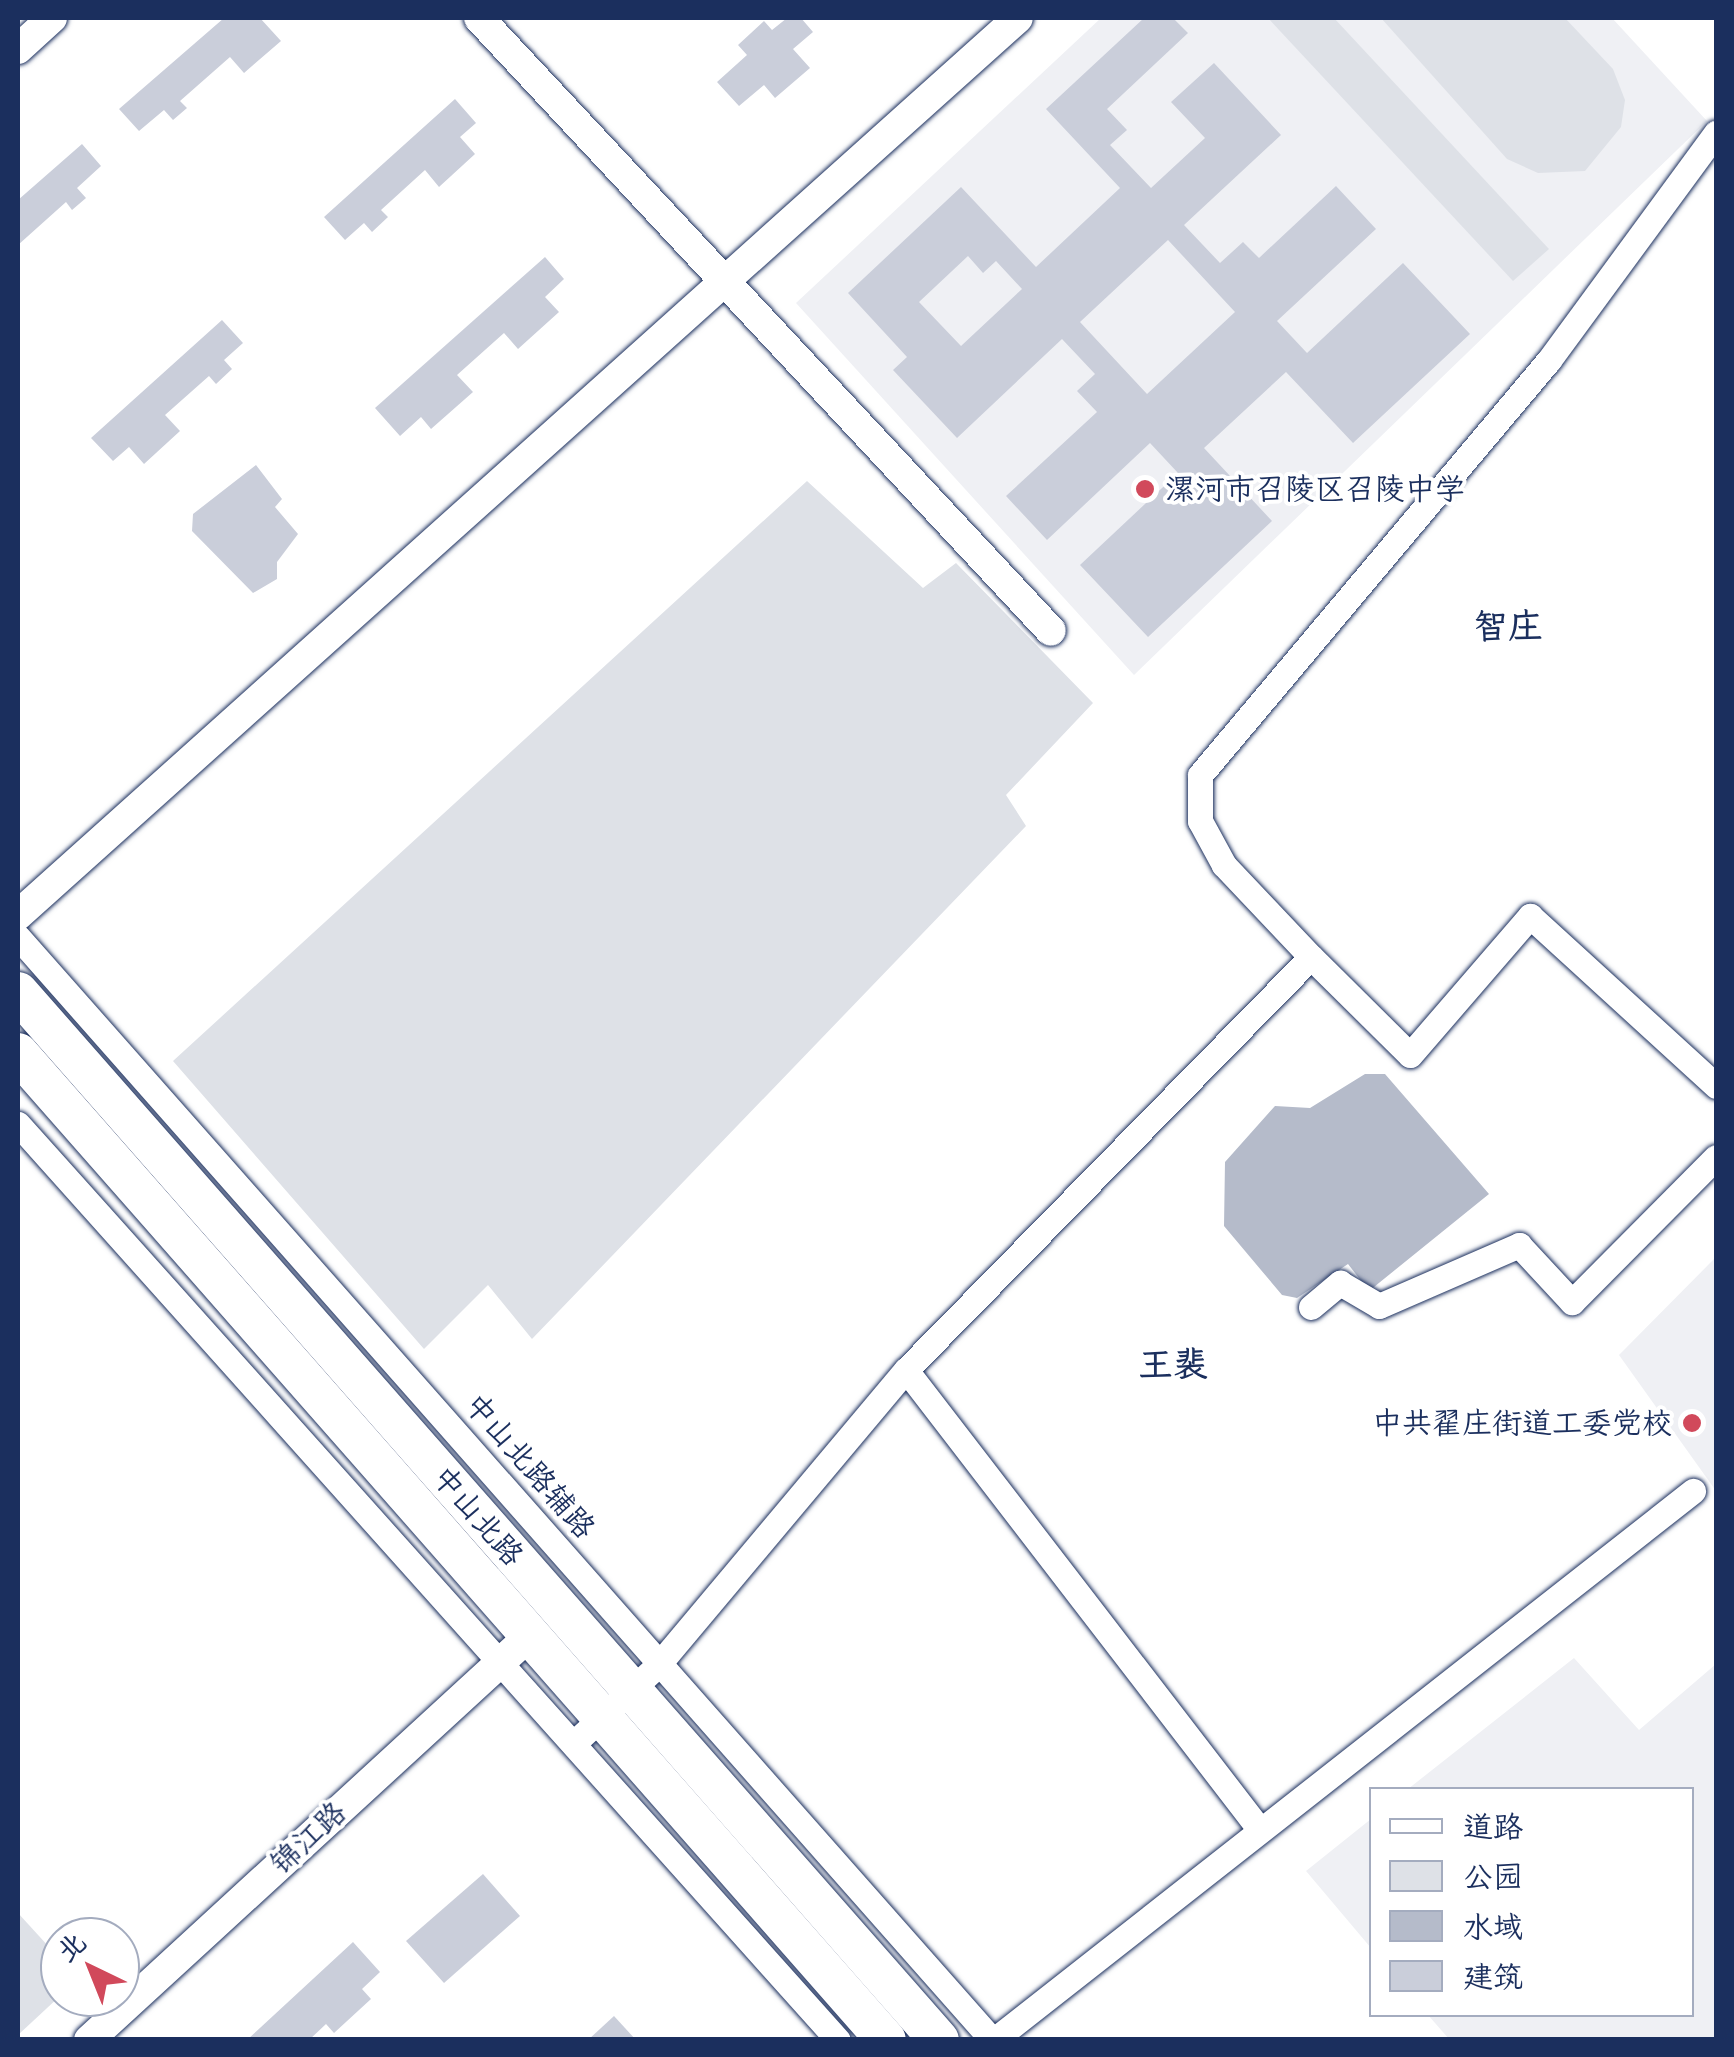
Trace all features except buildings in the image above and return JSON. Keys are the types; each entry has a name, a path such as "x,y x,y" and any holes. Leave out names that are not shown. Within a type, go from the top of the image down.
{"main road":[{"name":"中山北路","path":"18,992 645,1677 939,2040"},
{"name":"中山北路","path":"18,1053 586,1732 886,2040"}],"street":[{"path":"18,50 52,18"},
{"path":"478,18 1052,632"},
{"path":"18,915 721,277 1018,18"},
{"path":"1716,134 1549,360 1200,775 1200,821 1224,865 1410,1055 1530,916 1716,1086"},
{"name":"中山北路辅路","path":"18,937 645,1677 993,2040"},
{"path":"838,2040 586,1732 645,1677 906,1370 1311,957"},
{"path":"18,1124 514,1649"},
{"path":"1311,1307 1340,1283 1379,1306 1519,1245 1572,1302 1716,1157"},
{"path":"906,1370 1260,1830"},
{"path":"993,2040 1693,1491"},
{"name":"锦江路","path":"89,2040 514,1649"}],"shaded area":[{"name":"漯河市召陵区召陵中学","path":"1101,18 1612,18 1707,121 1134,675 796,303"},
{"name":"中共翟庄街道工委党校","path":"1716,1257 1716,1491 1619,1355"},
{"path":"1574,1658 1639,1730 1716,1664 1716,2039 1449,2039 1430,2017 1694,2017 1694,1787 1411,1787"},
{"path":"1369,1821 1369,1946 1306,1871"}],"green space":[{"path":"1268,18 1334,18 1549,249 1513,281"},
{"path":"1381,18 1565,18 1613,69 1625,100 1621,127 1585,171 1538,173 1507,159"},
{"path":"807,481 923,588 956,563 1093,703 1006,795 1026,826 532,1339 488,1285 424,1349 173,1061"},
{"path":"18,1913 40,1937 40,2015 18,2035"}],"water":[{"path":"1365,1074 1385,1074 1489,1194 1369,1291 1348,1264 1297,1298 1282,1295 1224,1226 1225,1162 1275,1106 1310,1108"}],"place":[{"name":"漯河市召陵区召陵中学","path":"1145,489"},
{"name":"中共翟庄街道工委党校","path":"1692,1423"}],"district":[{"name":"智庄","path":"1508,626"},
{"name":"王裴","path":"1173,1364"}]}
